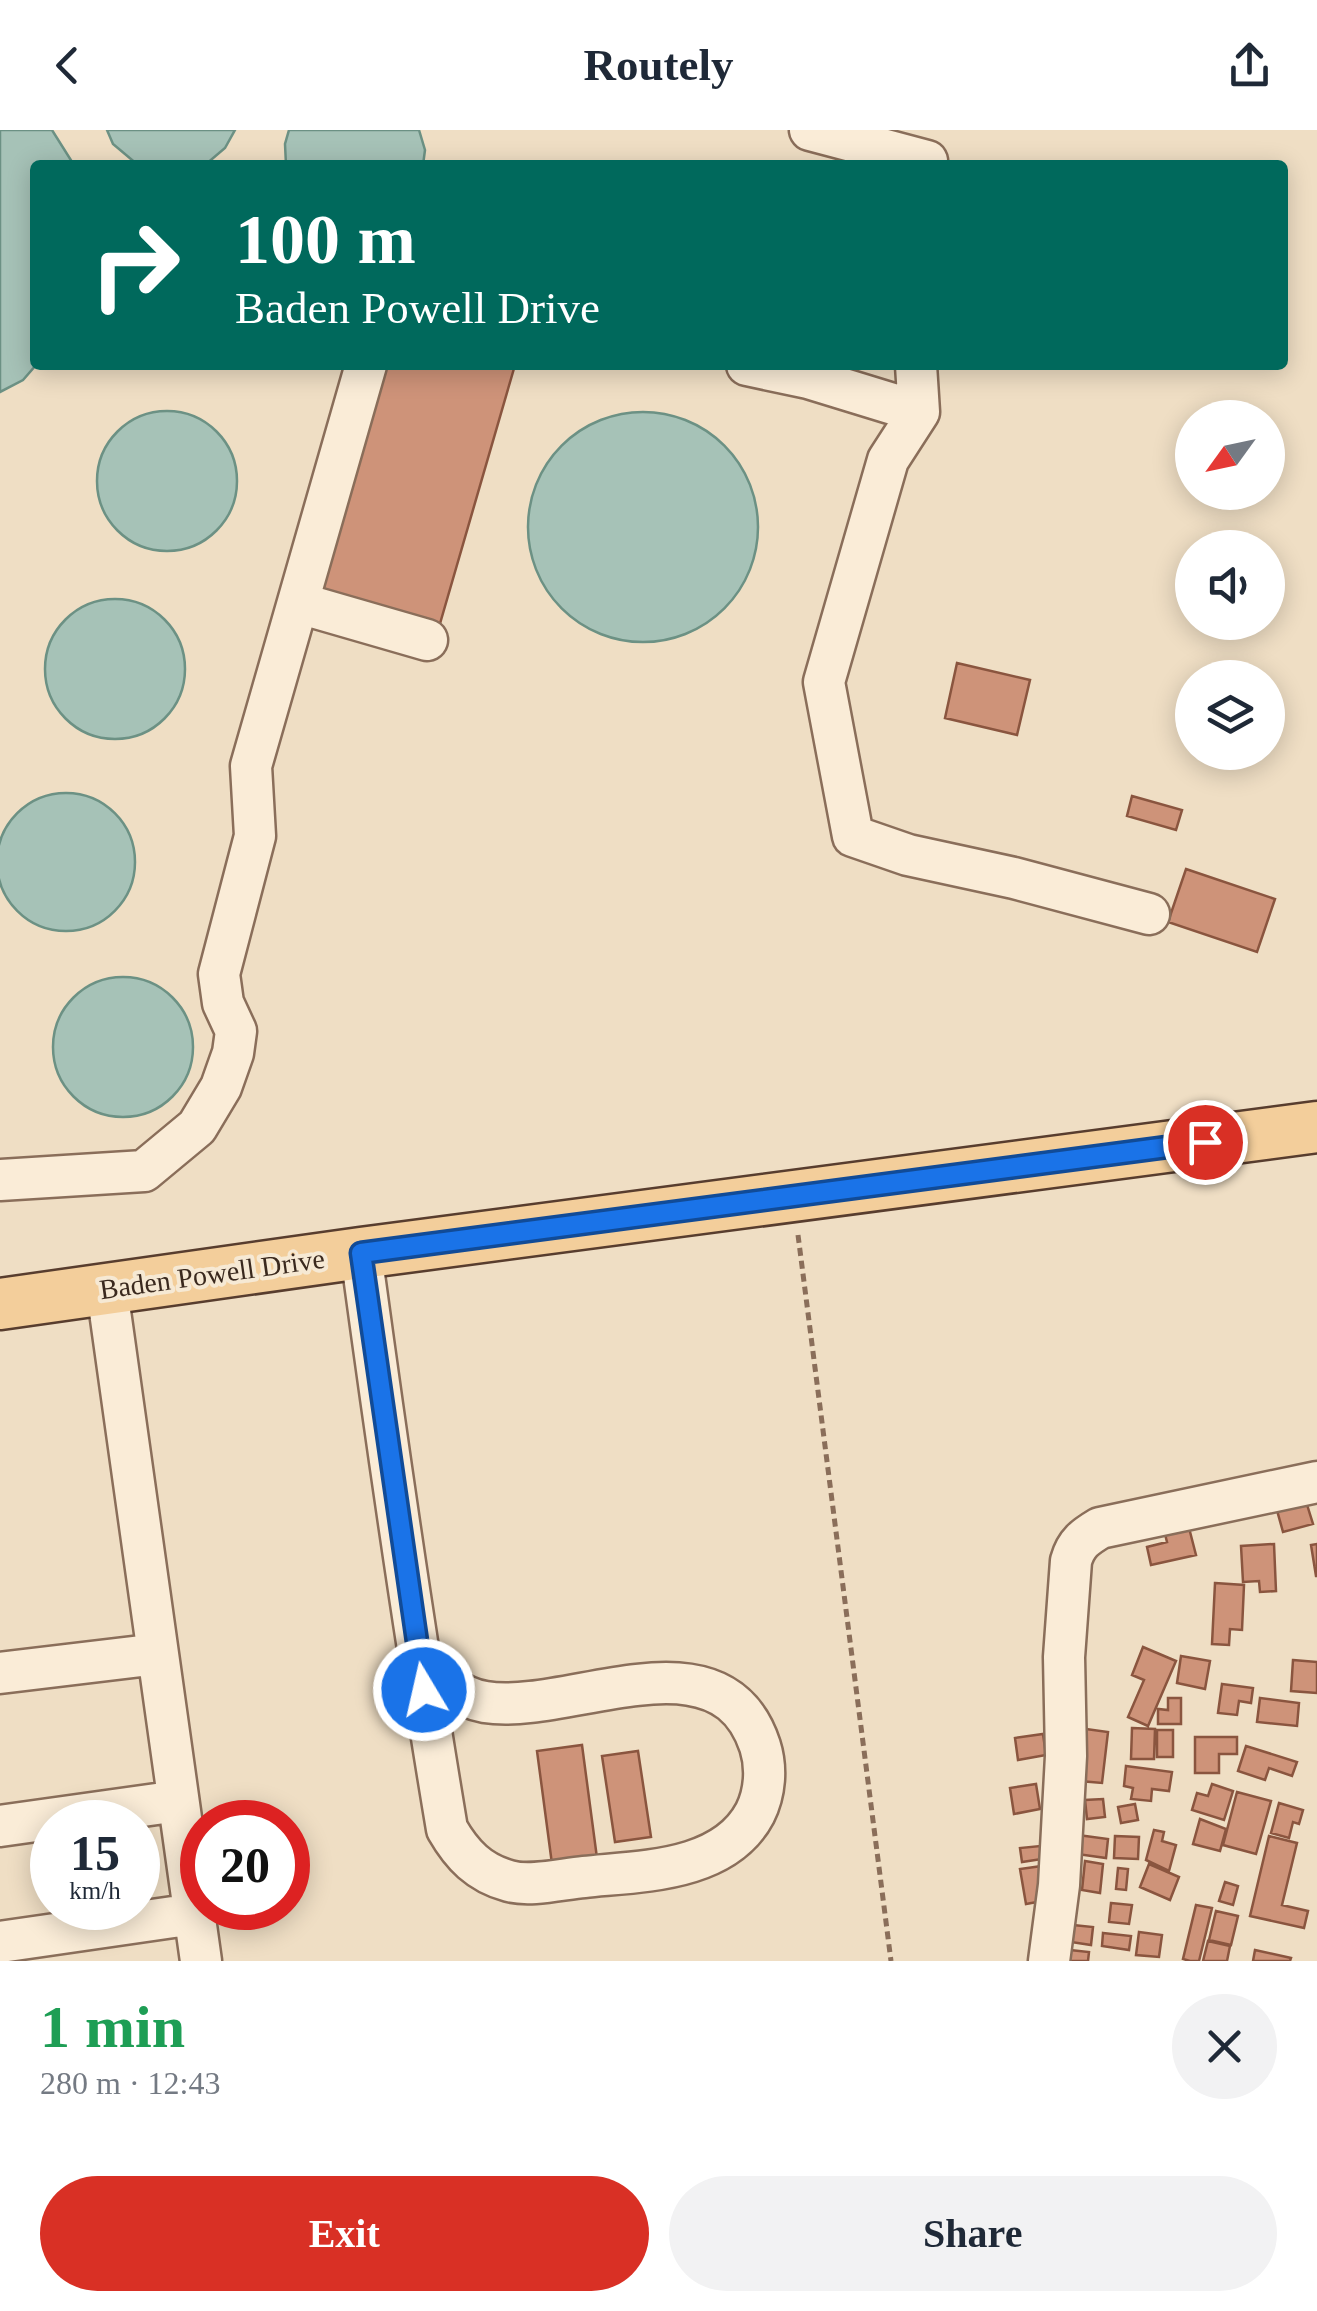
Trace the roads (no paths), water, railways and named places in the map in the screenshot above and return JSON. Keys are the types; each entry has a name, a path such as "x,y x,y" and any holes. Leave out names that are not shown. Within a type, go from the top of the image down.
{"main road":[{"name":"Baden Powell Drive","path":"0,1304 1317,1127"}],"street":[{"path":"810,130 929,152"},
{"path":"0,1180 144,1172 197,1127 221,1087 233,1054 236,1031 224,1002 220,974 255,836 251,766 365,370"},
{"path":"770,370 919,412"},
{"path":"916,370 919,412 888,460 824,682 853,836 908,855 1149,914"},
{"path":"300,603 427,640"},
{"path":"361,1253 418,1656 447,1830 461,1854 487,1873 513,1883 650,1870 692,1861 722,1848 748,1826 761,1801 765,1778 761,1747 749,1724 726,1699 698,1685 663,1682 522,1703 485,1702 440,1681 418,1656"},
{"path":"107,1290 180,1815"},
{"path":"1049,1961 1059,1885 1066,1756 1064,1658 1074,1548 1100,1528 1317,1482"},
{"path":"0,1673 158,1654"},
{"path":"0,1826 178,1801"},
{"path":"0,1942 180,1916"},
{"path":"196,1930 201,1961"}]}
